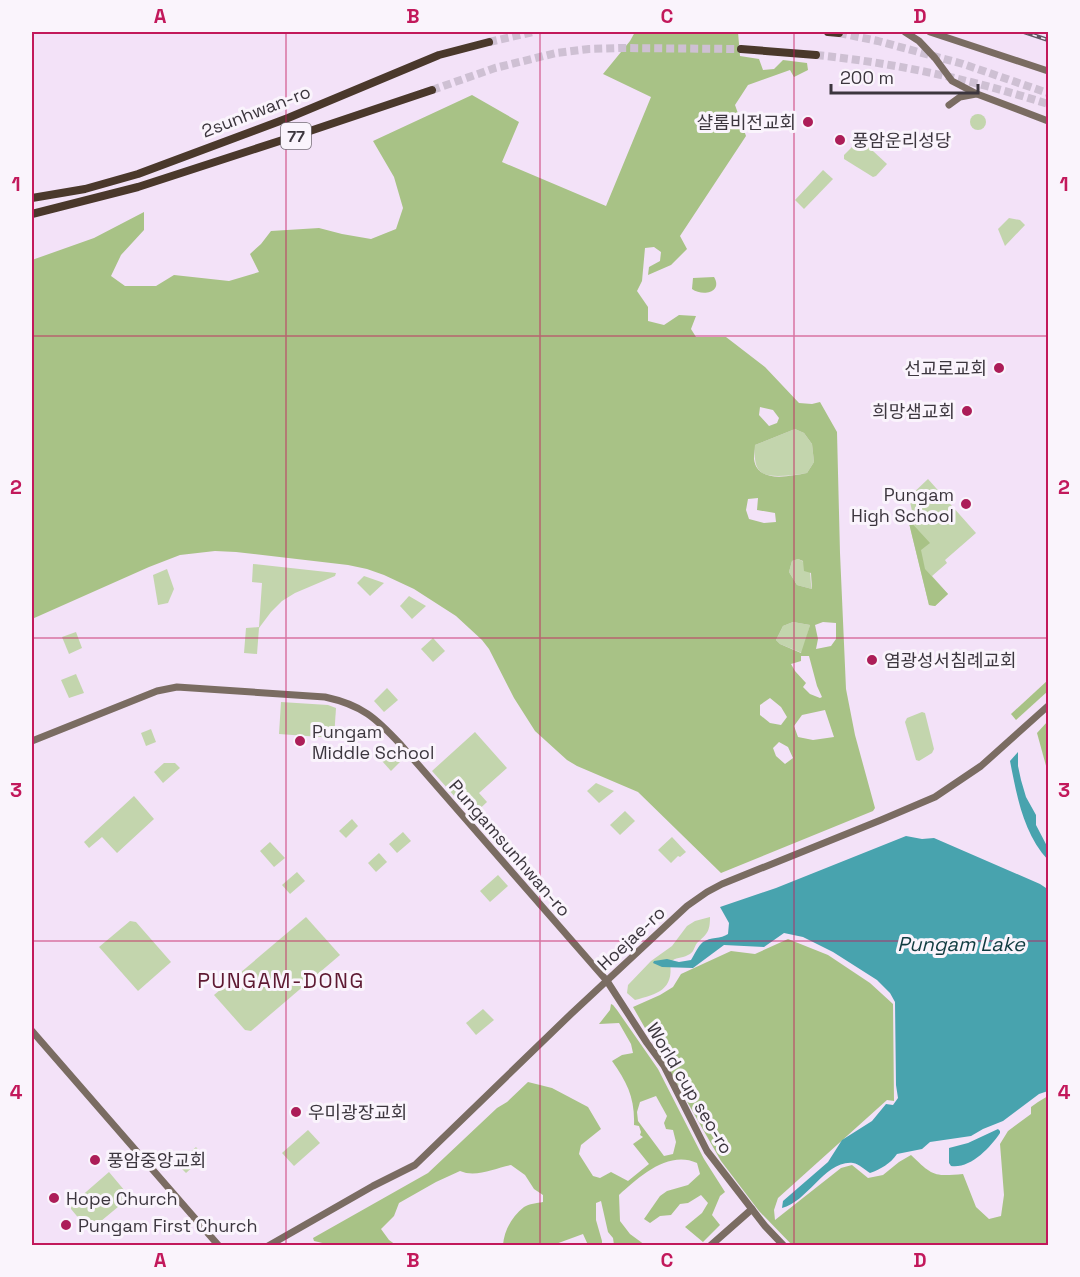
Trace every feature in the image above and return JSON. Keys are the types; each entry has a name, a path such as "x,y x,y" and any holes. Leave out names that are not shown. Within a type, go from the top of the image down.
{"highway":[{"path":"828,32 839,33"},
{"name":"2sunhwan-ro","path":"32,198 85,189 138,174 288,118 439,56 489,42"},
{"path":"741,49 816,55"},
{"name":"2sunhwan-ro","path":"32,214 138,188 432,90"}],"street":[{"path":"905,32 919,41 952,81 977,94 1048,121"},
{"path":"930,32 1048,71"},
{"path":"949,105 960,97 977,94"},
{"name":"Pungamsunhwan-ro","path":"32,741 157,691 177,687 324,697 353,705 383,725 597,969"},
{"name":"Hoejae-ro","path":"268,1245 415,1166 571,1014 687,906 707,892 935,797 981,766 1048,706"},
{"name":"World cup seo-ro","path":"597,969 664,1066 707,1151 765,1226 784,1245"},
{"path":"32,1031 219,1245"},
{"path":"711,1245 752,1209"}],"green space":[{"path":"635,32 738,32 740,56 759,59 763,70 774,69 783,60 807,63 808,70 794,77 790,70 748,85 735,105 746,136 680,236 687,249 671,265 648,275 649,267 660,261 661,252 654,247 645,248 642,281 637,291 648,307 648,321 664,325 679,315 696,316 691,329 696,337 726,337 765,367 799,403 820,402 837,432 846,689 855,735 875,808 873,811 721,873 638,792 567,760 535,731 482,640 456,616 414,589 384,575 348,565 236,552 215,551 180,555 32,619 32,260 94,238 144,212 144,230 121,255 111,276 125,286 156,286 174,275 229,281 259,272 250,254 271,231 319,228 371,239 396,229 403,208 394,177 373,141 472,95 519,122 502,162 606,206 651,97 603,74","holes":["760,407 773,410 779,418 777,423 769,426 759,415","795,429 804,433 812,444 814,462 807,473 775,476 761,472 756,467 755,445","758,498 757,510 775,513 776,522 764,523 749,519 746,510 748,499","798,559 803,561 804,571 811,573 812,589 797,585 789,572 792,561","793,622 810,625 801,653 776,640 783,626","823,622 836,623 836,639 831,646 816,649 818,639 815,625","801,656 809,656 822,697 810,694 803,687 806,683 791,664 801,661","770,698 781,707 787,717 781,725 770,723 760,715 760,705","825,710 834,737 813,740 798,737 794,726 802,715","779,742 788,747 793,758 785,764 776,756 773,748"]},
{"path":"975,114 981,114 986,122 984,128 975,130 970,125 970,119"},
{"path":"860,139 887,164 876,176 873,177 844,159 844,155"},
{"path":"823,170 833,179 804,209 795,200"},
{"path":"1009,218 1020,220 1025,225 1005,246 998,229"},
{"path":"714,277 716,286 710,292 701,293 692,289 693,278"},
{"path":"795,429 804,433 812,444 814,462 807,473 778,476 760,471 756,464 755,445"},
{"path":"928,479 976,533 945,560 947,563 932,576 948,594 935,606 929,605 908,519 915,525 909,497"},
{"path":"908,519 930,543 921,550 925,569 948,594 935,606 929,605"},
{"path":"798,559 807,564 809,568 812,589 797,585 789,572 792,561"},
{"path":"253,564 336,573 335,576 295,593 271,612 259,628 257,654 244,653 246,628 259,627 262,583 252,582"},
{"path":"167,569 174,589 168,603 158,605 153,575"},
{"path":"364,576 384,583 370,596 357,583"},
{"path":"409,596 426,606 412,619 400,606"},
{"path":"793,622 810,625 802,653 776,640 783,626"},
{"path":"76,632 82,648 69,654 62,637"},
{"path":"433,638 445,651 433,662 421,649"},
{"path":"76,674 84,693 69,698 61,680"},
{"path":"1048,680 1048,691 1016,720 1011,714"},
{"path":"387,688 398,700 384,712 374,701"},
{"path":"281,702 328,705 336,708 334,738 279,734"},
{"path":"925,713 934,749 932,753 919,761 916,760 905,722 907,718"},
{"path":"1048,721 1048,773 1037,733"},
{"path":"151,729 156,742 146,746 141,733"},
{"path":"475,732 507,768 479,793 487,802 472,816 432,771"},
{"path":"392,751 401,761 391,771 382,761"},
{"path":"164,763 175,763 180,768 163,783 154,772"},
{"path":"596,783 614,791 599,803 587,791"},
{"path":"134,796 154,819 117,853 102,837 89,848 84,842"},
{"path":"625,811 635,821 620,835 610,825"},
{"path":"352,819 358,826 346,838 339,831"},
{"path":"403,832 411,841 397,853 389,844"},
{"path":"672,837 686,852 671,863 658,850"},
{"path":"270,842 285,858 274,867 260,851"},
{"path":"379,853 387,862 376,872 368,863"},
{"path":"297,872 305,881 290,894 282,885"},
{"path":"498,875 508,886 490,902 480,891"},
{"path":"306,917 340,955 251,1031 245,1030 214,995"},
{"path":"710,917 707,932 692,953 674,959 670,963 669,979 662,989 657,993 635,1000 627,993 628,985 651,961 672,946 687,926"},
{"path":"130,921 136,922 171,962 138,991 99,947"},
{"path":"788,939 828,955 870,983 893,1004 894,1101 887,1100 778,1198 774,1210 775,1220 841,1168 852,1165 868,1178 883,1175 911,1155 929,1171 939,1175 963,1174 976,1207 989,1219 1001,1216 1004,1195 1000,1144 1008,1131 1031,1114 1031,1107 1048,1096 1048,1245 792,1245 759,1211 721,1161 633,1007 673,987 681,974 731,951 755,954"},
{"path":"611,1004 658,1069 704,1159 725,1192 720,1196 712,1215 720,1225 703,1242 685,1227 702,1213 708,1203 701,1195 688,1203 680,1204 671,1215 660,1216 650,1223 644,1219 660,1196 667,1191 688,1185 700,1174 697,1163 686,1160 675,1160 655,1167 619,1195 620,1221 630,1234 645,1245 614,1245 613,1238 608,1232 601,1201 596,1203 596,1220 602,1245 588,1245 583,1234 553,1245 503,1245 512,1219 526,1206 543,1202 543,1195 534,1189 525,1175 511,1165 479,1173 460,1171 399,1203 394,1216 381,1229 396,1245 331,1245 314,1241 313,1238 428,1173 528,1082 552,1088 588,1107 601,1129 581,1145 579,1154 593,1176 600,1178 611,1172 628,1181 649,1164 633,1144 643,1137 640,1135 639,1126 634,1125 629,1091 612,1061 622,1055 633,1053 631,1044 619,1023 599,1024 610,1010","holes":["656,1096 667,1116 664,1123 666,1129 673,1130 676,1142 673,1154 664,1156 638,1121 637,1112 640,1102"]},
{"path":"483,1009 494,1020 476,1035 466,1023"},
{"path":"308,1130 320,1143 294,1166 282,1153"},
{"path":"196,1147 204,1157 186,1173 177,1164"},
{"path":"109,1172 130,1197 95,1226 91,1222 86,1227 71,1209 71,1205"}],"water":[{"path":"1018,752 1021,780 1026,797 1036,815 1036,825 1048,848 1048,860 1032,838 1022,814 1010,761"},
{"name":"Pungam Lake","path":"906,836 922,839 934,838 1046,888 1048,886 1048,919 1046,921 1048,927 1048,1091 1039,1094 1003,1121 971,1136 930,1142 922,1149 897,1154 885,1166 870,1173 853,1163 843,1164 825,1174 800,1198 782,1208 783,1201 828,1162 842,1140 872,1121 886,1104 893,1105 898,1098 895,1002 890,993 877,980 833,952 803,937 784,933 764,947 724,945 693,968 662,967 653,963 667,959 679,962 691,960 703,942 728,934 729,923 720,907 776,888"},
{"path":"998,1129 1000,1133 979,1156 965,1164 951,1166 949,1148 968,1143"}],"tunnel":[{"path":"489,42 533,32"},
{"path":"839,33 963,64 1048,93"},
{"path":"432,90 495,68 556,53 621,48 741,49"},
{"path":"816,55 934,73 1048,104"}],"railway":[{"path":"1024,32 1048,40"}],"place":[{"name":"샬롬비전교회","path":"808,122"},
{"name":"풍암운리성당","path":"840,140"},
{"name":"선교로교회","path":"999,368"},
{"name":"희망샘교회","path":"967,411"},
{"name":"Pungam High School","path":"966,504"},
{"name":"염광성서침례교회","path":"872,660"},
{"name":"Pungam Middle School","path":"300,741"},
{"name":"우미광장교회","path":"296,1112"},
{"name":"풍암중앙교회","path":"95,1160"},
{"name":"Hope Church","path":"54,1198"},
{"name":"Pungam First Church","path":"66,1225"}],"district":[{"name":"PUNGAM-DONG","path":"281,980"}]}
